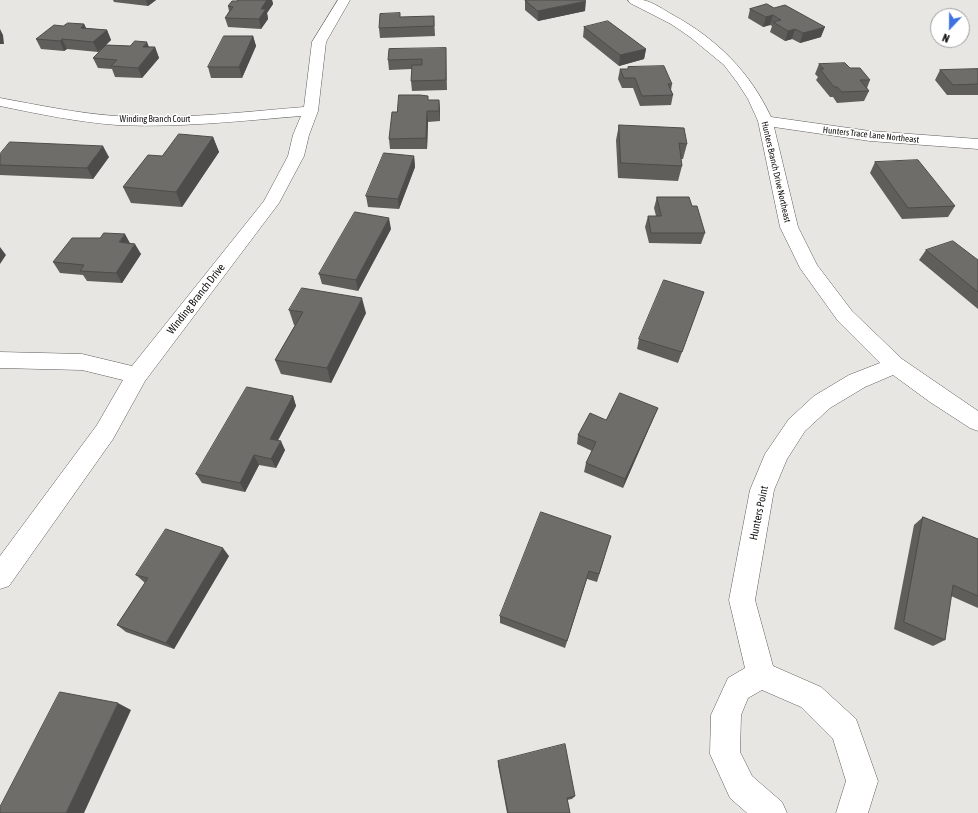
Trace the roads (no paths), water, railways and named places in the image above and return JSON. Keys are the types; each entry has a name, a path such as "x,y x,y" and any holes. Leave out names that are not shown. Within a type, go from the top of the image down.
{"street":[{"name":"Winding Branch Drive","path":"0,577 105,432 137,375 271,203 296,156 301,135 311,112 319,42 344,0"},
{"name":"Hunters Branch Drive Northeast","path":"634,0 668,16 715,49 744,80 759,106 764,121 789,226 809,268 845,316 895,365 938,396 978,422"},
{"name":"Winding Branch Court","path":"0,102 77,115 131,121 215,119 311,112"},
{"name":"Hunters Trace Lane Northeast","path":"764,121 870,136 978,144"},
{"path":"0,360 82,362 137,375"},
{"name":"Hunters Point","path":"761,675 742,600 762,490 777,454 797,425 822,402 856,381 895,365"},
{"path":"771,813 741,787 725,754 726,715 738,688 761,675 811,697 845,730 862,781 852,813"}]}
